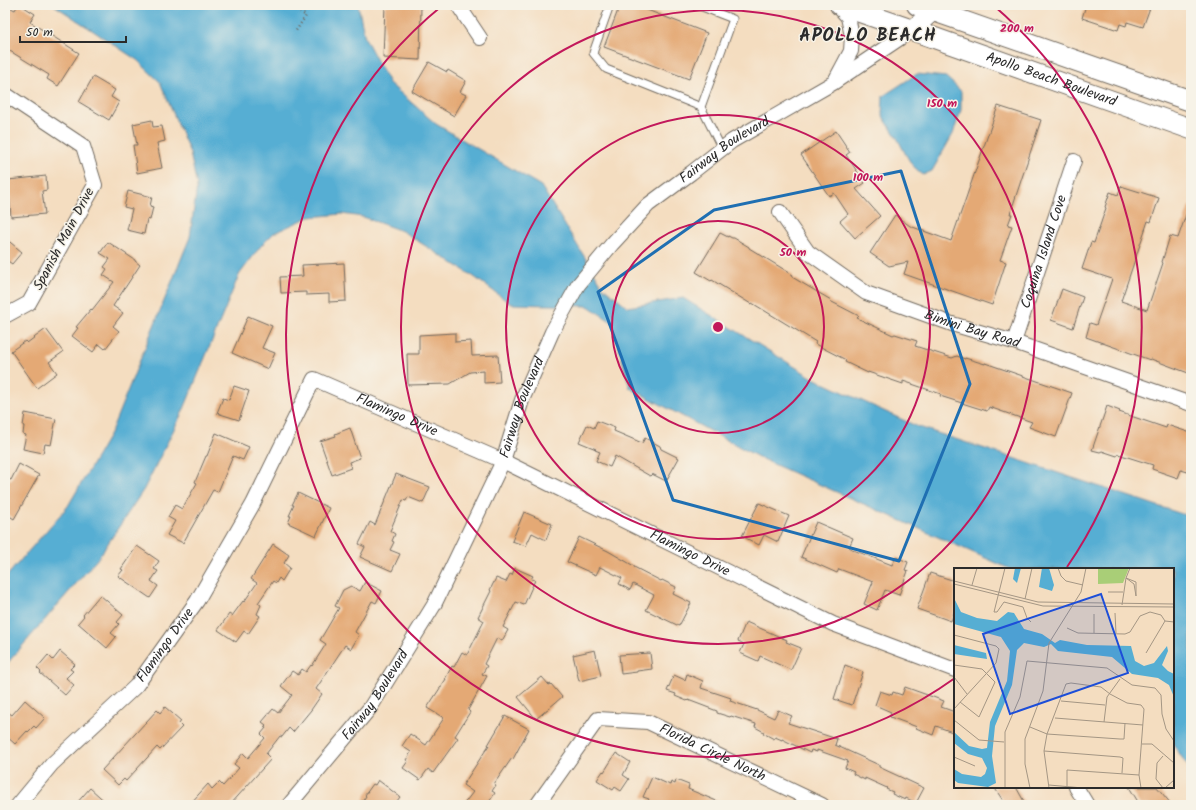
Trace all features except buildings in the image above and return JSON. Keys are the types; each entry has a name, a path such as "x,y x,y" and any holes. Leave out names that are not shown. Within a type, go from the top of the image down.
{"main road":[{"name":"Apollo Beach Boulevard","path":"840,5 1191,129"},
{"name":"Apollo Beach Boulevard","path":"929,7 1191,101"}],"street":[{"path":"458,5 480,38"},
{"path":"833,83 851,51 852,36 848,18 836,5"},
{"name":"Apollo Beach Boulevard","path":"912,30 929,7"},
{"name":"Fairway Boulevard","path":"289,805 370,708 434,605 503,461 522,400 552,332 578,285 612,244 648,205 732,141 833,83 912,30"},
{"name":"Spanish Main Drive","path":"5,94 83,146 95,185 29,303 5,316"},
{"name":"Coquina Island Cove","path":"1014,342 1074,161"},
{"name":"Bimini Bay Road","path":"780,212 808,252 866,293 952,324 1014,342 1191,404"},
{"name":"Flamingo Drive","path":"18,805 52,764 136,686 197,601 253,504 314,378 503,461 833,624 954,670"},
{"name":"Florida Circle North","path":"537,805 598,719 648,722 822,805"},
{"path":"1077,788 1087,805"}],"lane":[{"path":"610,5 593,53 606,69 701,107 722,149"},
{"path":"697,5 733,20 701,107"}],"path":[{"path":"290,5 306,16 296,32"}],"highlighted area":[{"path":"901,171 970,384 899,561 673,500 598,292 714,210"}],"water":[{"path":"54,5 358,5 365,38 389,83 436,124 541,186 603,287 628,307 683,298 813,378 916,426 1191,517 1191,771 1174,746 1174,568 1008,568 762,459 630,388 612,322 588,306 511,304 473,276 402,231 363,217 342,214 309,217 274,233 260,247 239,275 184,409 144,489 99,557 5,666 5,578 68,506 110,434 190,237 197,186 190,153 160,82 137,60"},
{"path":"917,74 946,77 961,91 961,110 953,134 932,171 923,175 912,165 896,136 882,115 883,96"}],"district":[{"name":"APOLLO BEACH","path":"868,36"}]}
